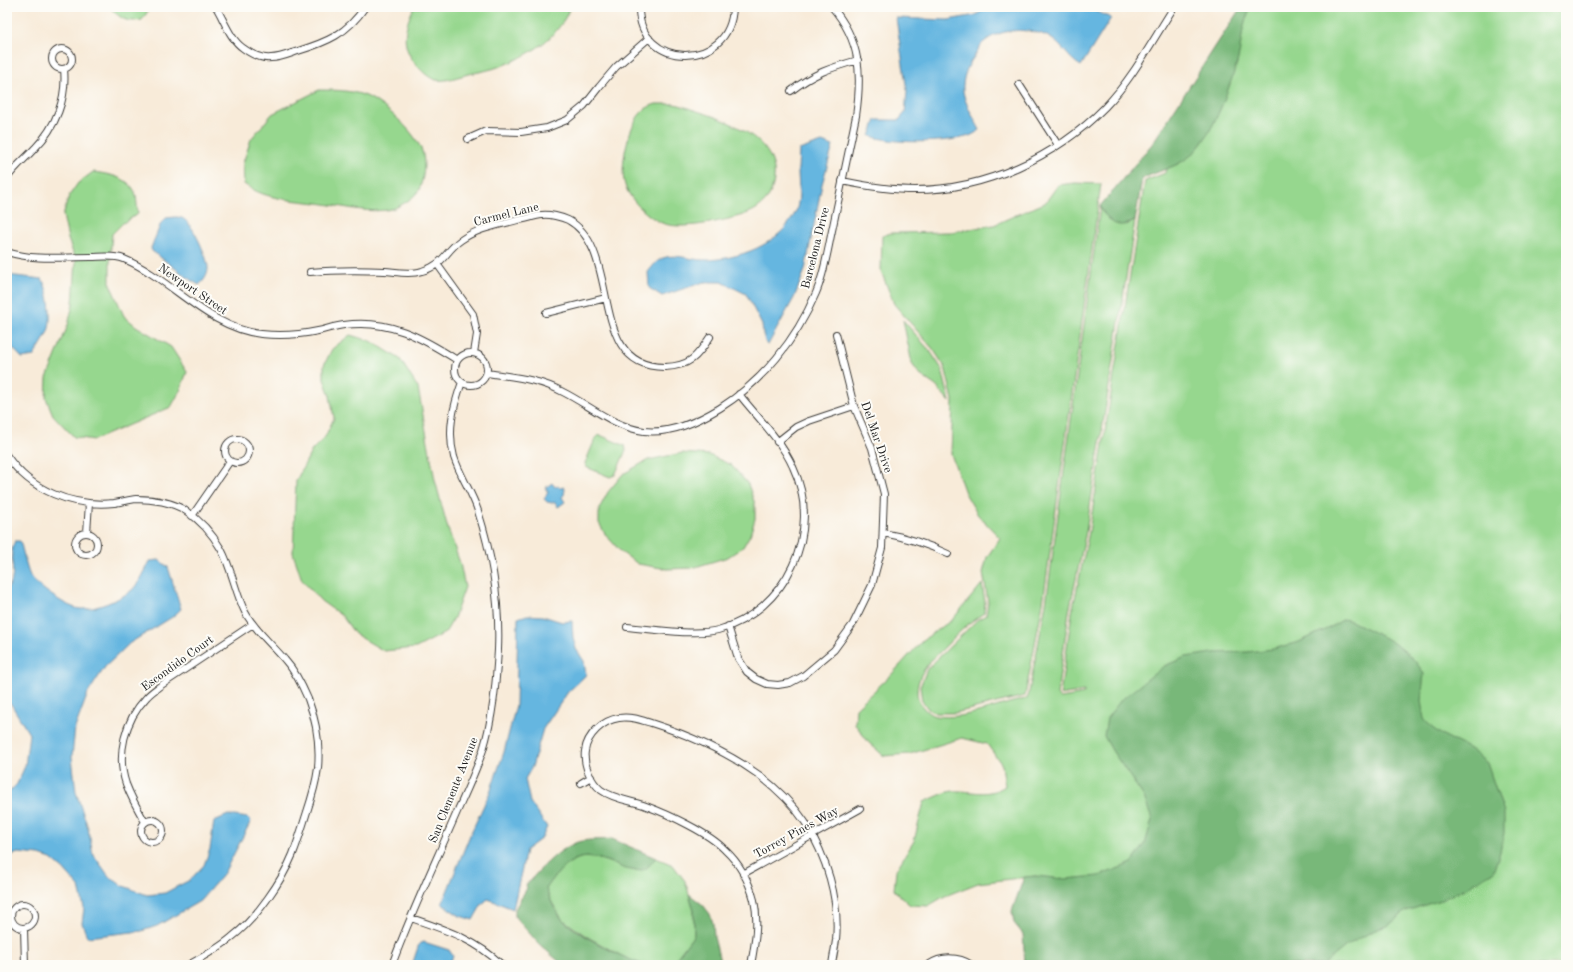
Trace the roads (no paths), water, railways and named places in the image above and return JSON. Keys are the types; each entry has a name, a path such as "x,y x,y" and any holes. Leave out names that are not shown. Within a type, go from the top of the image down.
{"street":[{"path":"216,7 235,41 242,48 259,57 271,58 280,57 324,43 349,26 366,7"},
{"path":"639,7 641,25 655,45 676,55 688,56 712,49 726,32 730,24 733,7"},
{"name":"Barcelona Drive","path":"487,373 520,377 562,391 610,420 644,431 669,431 689,424 710,414 729,402 761,376 778,357 795,334 816,292 825,261 856,116 859,96 860,68 854,45 847,30 832,7"},
{"path":"842,182 894,189 937,189 993,177 1032,160 1058,145 1086,124 1105,107 1140,63 1174,7"},
{"path":"468,139 486,131 521,132 546,128 567,120 584,106 616,67 649,38"},
{"path":"791,91 805,80 820,72 831,67 858,60"},
{"path":"7,178 19,163 35,149 48,133 57,116 63,97 65,78 64,69"},
{"path":"1019,84 1058,145"},
{"name":"Carmel Lane","path":"310,272 335,270 406,273 420,272 437,264 459,241 469,235 486,228 542,215 555,216 568,220 585,234 594,249 615,335 628,354 638,361 652,366 678,366 690,362 699,353 710,337"},
{"name":"Newport Street","path":"7,252 40,258 122,258 150,273 210,316 227,324 260,334 298,334 344,325 362,324 394,327 414,335 457,360"},
{"path":"437,264 473,314 477,334 474,353"},
{"path":"546,313 606,298"},
{"name":"Del Mar Drive","path":"728,626 738,658 747,672 756,679 767,684 778,685 790,683 803,676 834,650 853,624 872,585 882,548 884,494 872,448 854,406 836,334"},
{"path":"474,353 483,358 487,367 487,373 479,383 468,385 456,376 454,370 457,360 462,354 474,353"},
{"name":"San Clemente Avenue","path":"392,965 483,750 495,689 498,649 498,612 490,552 477,510 455,458 450,438 455,402 462,382"},
{"path":"627,627 689,632 716,630 737,623 756,612 772,598 786,579 795,562 802,542 804,514 800,484 793,467 777,442 739,394"},
{"path":"777,442 796,427 854,406"},
{"path":"233,439 245,442 249,449 247,457 240,463 230,461 225,456 224,452 227,444 233,439"},
{"path":"7,456 24,476 48,492 68,500 89,503 114,503 134,500 148,500 179,507 192,516 212,536 222,550 244,610 252,624 293,670 307,698 314,718 317,738 318,769 312,795 293,855 274,889 257,912 233,937 210,953 188,965"},
{"path":"192,516 230,461"},
{"path":"87,533 89,503"},
{"path":"883,532 913,539 948,554"},
{"name":"Escondido Court","path":"145,822 126,783 123,771 122,756 124,741 127,728 136,709 146,697 160,686 252,624"},
{"path":"751,965 756,936 756,913 750,890 743,874 725,849 715,841 668,814 635,802 612,796 602,790 591,777 587,769 585,752 588,741 596,730 607,721 619,718 634,718 671,729 744,764 777,789 804,820 826,867 834,900 836,939 832,965"},
{"path":"581,783 591,777"},
{"name":"Torrey Pines Way","path":"743,874 860,809"},
{"path":"411,918 463,937 481,947 502,965"},
{"path":"24,928 25,965"},
{"path":"928,965 936,960 946,958 957,959 972,965"}],"water":[{"path":"988,7 1086,7 1111,18 1081,66 1076,63 1054,40 1035,32 1020,30 1004,32 997,34 984,42 969,64 963,82 963,91 966,101 980,130 971,135 956,139 918,142 880,139 870,136 876,120 899,120 905,113 907,91 896,18 948,20 976,15"},
{"path":"822,142 833,146 822,184 805,270 794,298 768,345 766,344 763,334 762,325 746,294 722,282 704,282 662,296 649,288 648,272 656,262 663,258 678,256 703,260 730,257 757,248 780,233 789,223 798,206 799,150"},
{"path":"176,217 183,219 192,228 206,257 208,268 207,273 204,280 199,285 152,251 151,248 161,223 166,218"},
{"path":"7,275 42,279 46,289 50,310 50,323 44,339 34,356 22,358 7,342"},
{"path":"552,483 555,487 558,485 560,488 564,487 565,489 562,497 565,502 558,507 555,502 547,502 544,499 548,492 545,488"},
{"path":"15,541 20,541 32,579 48,593 75,608 87,609 100,606 115,600 132,590 150,561 159,560 168,567 181,609 174,616 130,643 105,667 88,693 75,728 72,757 76,792 88,828 93,854 108,875 121,885 147,895 165,893 190,880 204,865 210,849 214,821 228,815 248,818 251,821 224,873 200,901 157,926 142,931 87,937 82,923 84,908 79,887 63,869 51,859 39,855 18,853 7,857 7,794 17,784 25,766 29,734 11,704 7,702 7,589 13,572 12,552"},
{"path":"527,615 543,616 562,622 572,621 573,638 576,649 584,661 586,675 568,692 543,729 532,767 525,779 530,802 547,827 542,838 526,850 513,909 488,899 482,904 473,920 460,916 442,904 470,835 490,792 504,752 516,705 518,618"},
{"path":"424,942 449,950 453,956 449,965 412,965 419,944"}]}
